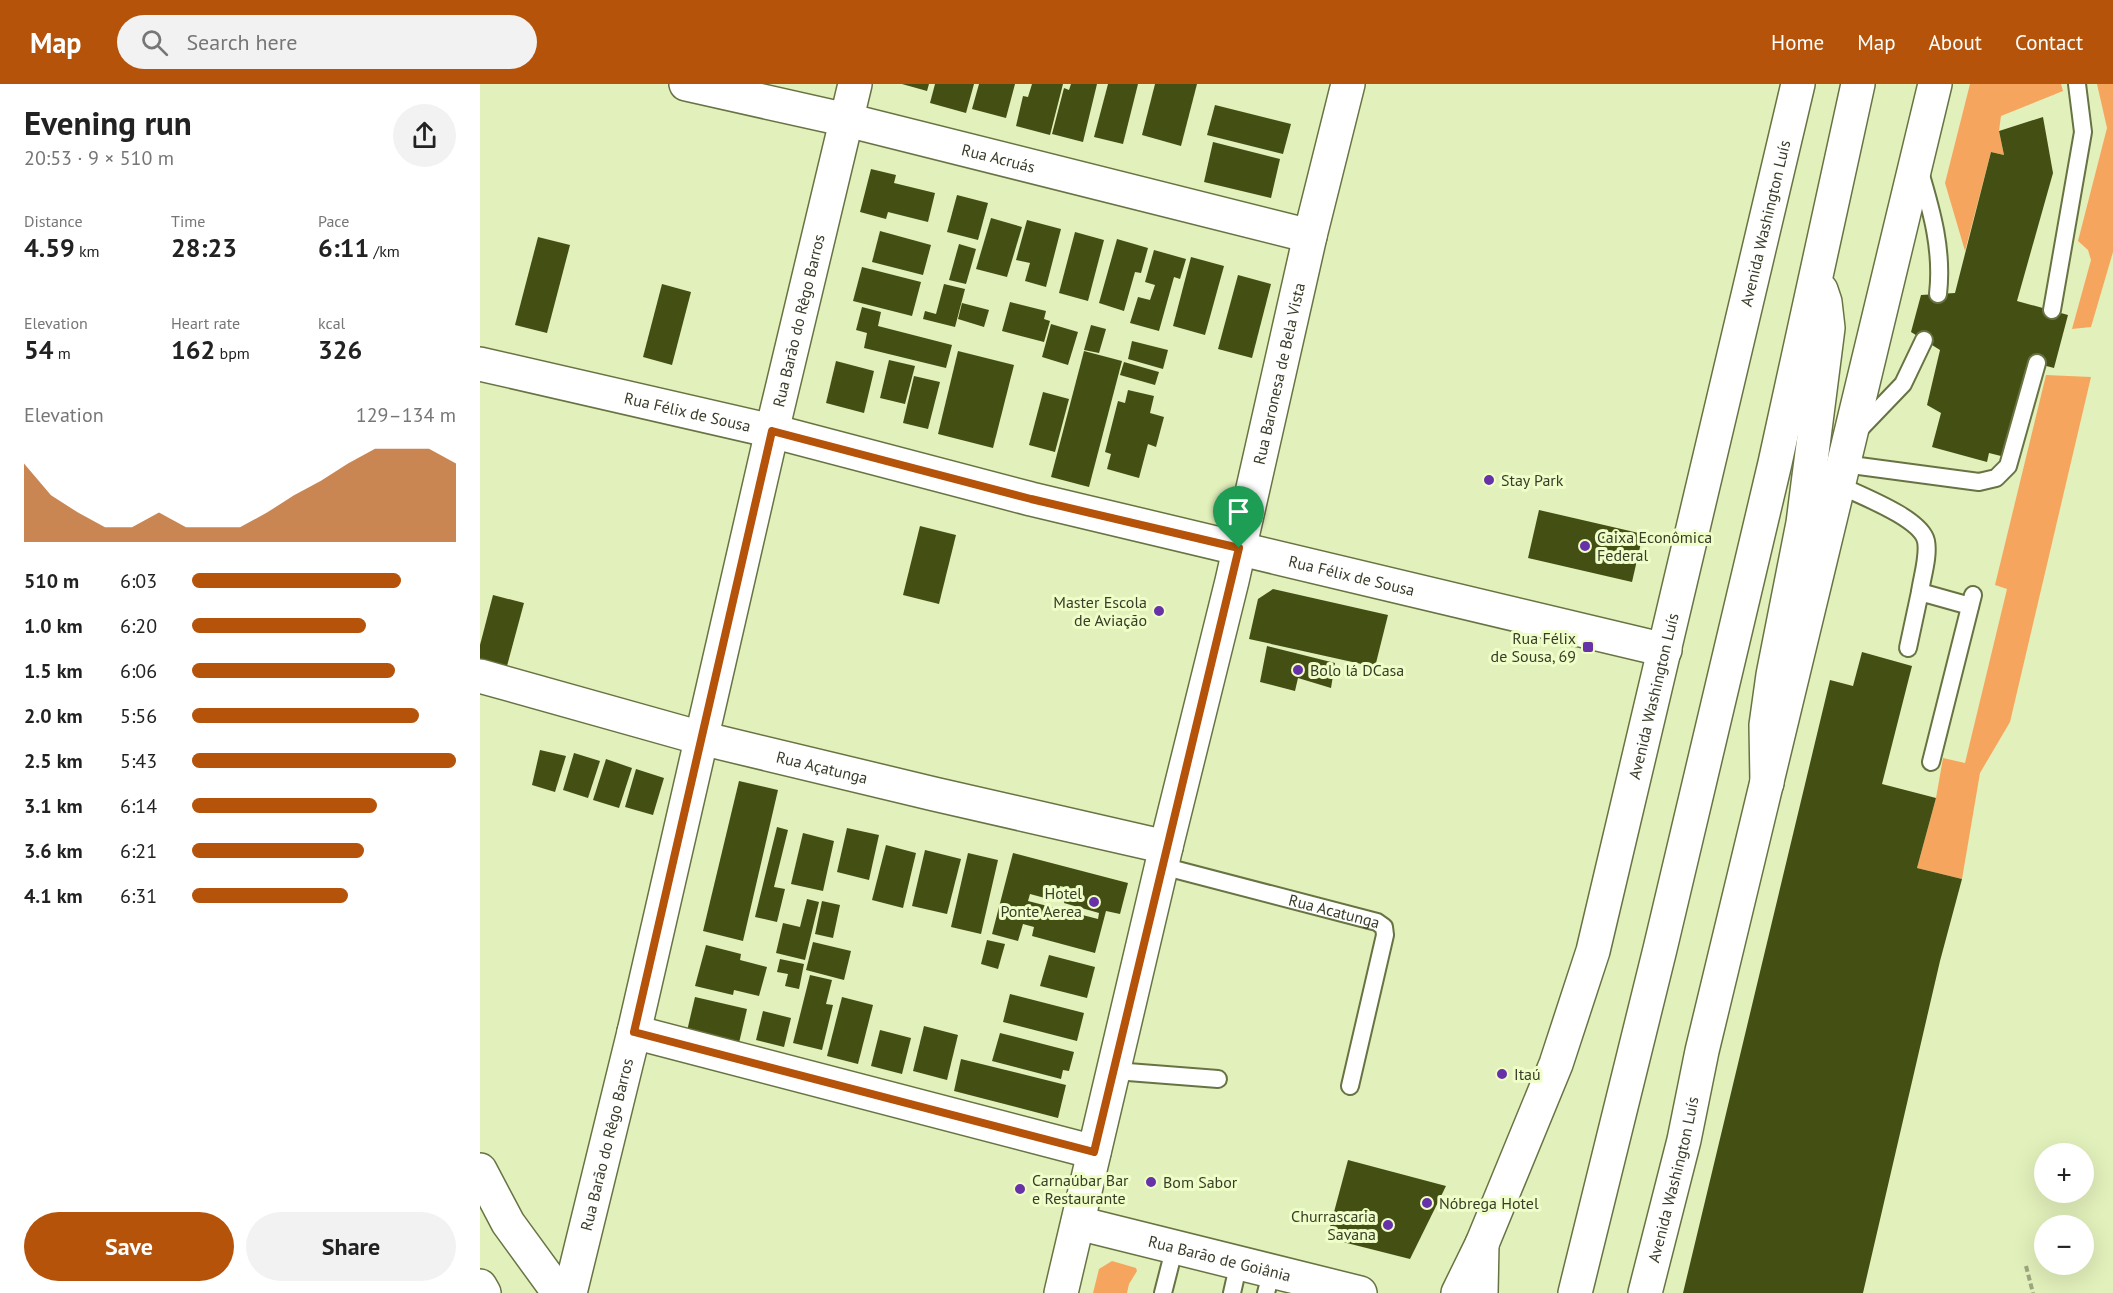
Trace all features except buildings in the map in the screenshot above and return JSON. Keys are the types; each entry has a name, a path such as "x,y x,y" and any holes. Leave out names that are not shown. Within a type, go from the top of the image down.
{"main road":[{"name":"Rua Acruás","path":"686,84 847,120 1310,236"},
{"name":"Rua Barão do Rêgo Barros","path":"570,1293 634,1032 772,431 855,84"},
{"name":"Rua Baronesa de Bela Vista","path":"1061,1293 1239,548 1310,236 1348,84"},
{"name":"Avenida Washington Luís","path":"1458,1293 1482,1244 1556,1064 1593,951 1798,84"},
{"path":"1575,1293 1660,949 1775,463 1858,84"},
{"name":"Avenida Washington Luís","path":"1646,1293 1935,84"},
{"path":"1767,783 1766,725 1773,675 1803,523 1828,328 1825,302 1816,278"},
{"name":"Rua Félix de Sousa","path":"480,364 772,431 1031,499 1665,650"},
{"name":"Rua Açatunga","path":"480,676 701,738 934,794 1164,857"},
{"path":"634,1032 1094,1152"},
{"path":"480,1170 508,1223 559,1293"},
{"name":"Rua Barão de Goiânia","path":"1078,1223 1239,1262 1269,1281 1360,1293"},
{"path":"1481,1293 1482,1244"},
{"path":"480,1286 484,1293"}],"lane":[{"path":"2052,310 2083,132 2077,84"},
{"path":"1917,159 1939,248 1938,294"},
{"path":"1844,463 1903,384 1924,340"},
{"path":"1844,463 1979,482 1996,478 2008,466 2037,363"},
{"path":"1844,463 1926,538 1927,547 1920,592 1908,648"},
{"path":"1920,592 1972,600 1931,762"},
{"name":"Rua Acatunga","path":"1164,857 1377,922 1384,927 1386,936 1350,1086"},
{"path":"1115,1071 1218,1079"},
{"path":"1163,1293 1174,1245"},
{"path":"1232,1293 1239,1262"}],"path":[{"path":"2026,1266 2033,1293"}],"shaded area":[{"path":"1970,84 2061,84 2063,91 2001,116 1999,131 2004,155 1991,152 1965,251 1945,183"},
{"path":"2097,84 2113,84 2113,252 2091,327 2072,329 2091,260 2088,250 2078,241 2107,128"},
{"path":"2046,375 2091,377 2010,722 1980,773 1962,879 1917,868 1936,798 1943,758 1965,763 2007,589 1995,585"},
{"path":"1112,1261 1136,1268 1137,1271 1129,1284 1127,1293 1093,1293 1099,1269"}],"place":[{"name":"Stay Park","path":"1489,480"},
{"name":"Caixa Econômica Federal","path":"1585,546"},
{"name":"Master Escola de Aviação","path":"1159,611"},
{"name":"Rua Félix de Sousa, 69","path":"1588,647"},
{"name":"Bolo lá DCasa","path":"1298,670"},
{"name":"Hotel Ponte Aerea","path":"1094,902"},
{"name":"Itaú","path":"1502,1074"},
{"name":"Bom Sabor","path":"1151,1182"},
{"name":"Carnaúbar Bar e Restaurante","path":"1020,1189"},
{"name":"Nóbrega Hotel","path":"1427,1203"},
{"name":"Churrascaria Savana","path":"1388,1225"}],"route":[{"path":"772,431 1031,499 1239,548 1094,1152 634,1032 772,431"}]}
